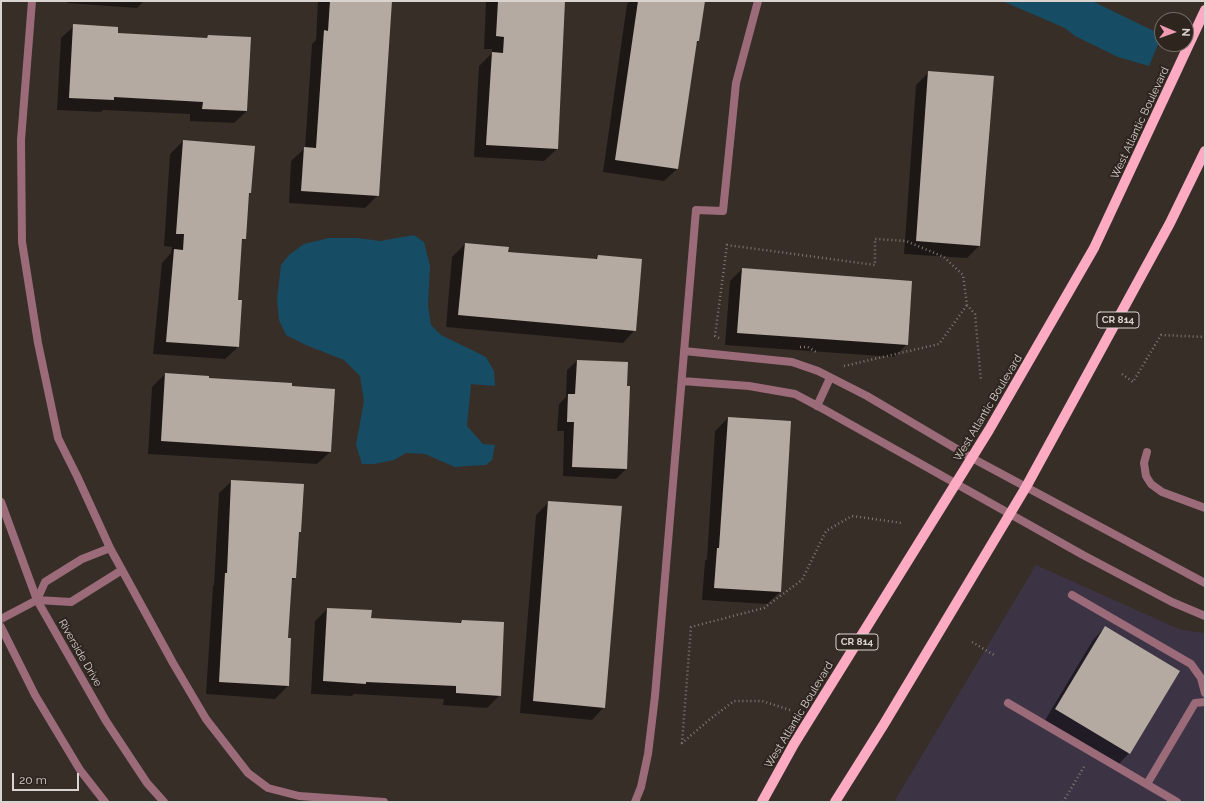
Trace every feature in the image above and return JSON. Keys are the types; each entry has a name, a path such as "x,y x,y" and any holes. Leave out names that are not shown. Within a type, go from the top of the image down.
{"main road":[{"name":"West Atlantic Boulevard","path":"762,802 794,744 956,485 1094,248 1205,10"},
{"name":"CR 814","path":"835,802 884,724 1026,487 1170,223 1205,151"}],"street":[{"path":"32,1 21,140 22,242 38,343 58,438 110,548 173,663 206,719 248,773 268,788 299,796 384,802"},
{"path":"635,802 641,787 648,754 655,696 696,210 723,211 736,83 758,1"},
{"path":"684,351 792,362 818,371 867,396 972,458 1205,584"},
{"path":"817,406 830,378"},
{"path":"682,381 749,386 795,394 1082,555 1172,602 1205,616"},
{"path":"1147,452 1144,463 1146,476 1151,484 1162,492 1205,508"},
{"name":"Riverside Drive","path":"1,502 37,600 106,721 147,783 164,802"},
{"path":"37,600 45,582 82,560 110,548"},
{"path":"1,619 37,600 71,602 122,570"},
{"path":"1072,595 1192,664 1201,678 1205,692"},
{"path":"1,627 35,695 80,770 105,802"},
{"path":"1147,784 1195,703 1205,702"},
{"path":"1008,703 1177,802"}],"path":[{"path":"720,339 715,336 727,245 875,265 875,239 906,241 944,257 964,276 967,304 975,314 981,382"},
{"path":"840,367 939,344 967,304"},
{"path":"1122,374 1133,382 1161,334 1205,337"},
{"path":"792,347 808,348 821,355"},
{"path":"790,710 762,701 734,701 682,743 691,627 764,608 802,580 826,531 852,516 902,523"},
{"path":"972,642 996,656"},
{"path":"1063,802 1093,752"}],"shaded area":[{"path":"1036,565 1181,630 1205,633 1205,802 894,802"}],"water":[{"path":"1002,1 1092,1 1154,31 1155,52 1149,66 1118,57 1075,36 1065,28"},
{"path":"414,235 424,242 430,266 428,306 431,325 441,335 486,357 494,371 495,386 471,384 467,426 483,444 495,445 492,460 486,465 455,467 425,454 406,453 394,460 374,464 362,464 356,445 364,401 360,376 344,360 306,345 286,335 279,320 277,299 281,265 289,255 304,244 329,238 357,238 380,241"}],"building":[{"path":"330,1 392,1 379,196 301,191 304,147 316,148 324,30 328,31"},
{"path":"498,1 565,1 558,149 486,145 492,52 503,53 504,37 496,36"},
{"path":"638,1 705,1 699,41 697,41 678,169 615,160"},
{"path":"73,24 118,27 118,33 207,38 208,35 251,37 247,111 202,109 203,102 114,97 114,100 69,98"},
{"path":"928,71 994,76 980,246 916,241"},
{"path":"183,140 255,146 251,193 249,193 246,239 242,239 238,300 242,300 239,347 166,342 174,249 183,250 184,234 176,234"},
{"path":"465,243 509,247 508,252 597,259 598,255 642,259 636,331 458,315"},
{"path":"742,268 912,281 908,345 737,333"},
{"path":"577,360 628,362 627,386 630,386 627,469 572,467 574,422 567,422 568,394 575,394"},
{"path":"165,373 209,376 209,378 292,383 292,386 335,389 331,452 161,441"},
{"path":"728,417 791,421 781,592 714,588 717,548 719,548"},
{"path":"231,480 304,484 296,578 292,578 288,638 291,638 289,686 219,682 225,573 227,573"},
{"path":"548,501 622,506 605,708 533,701"},
{"path":"327,608 372,610 371,618 461,623 462,620 504,622 501,696 456,693 456,686 366,682 366,684 323,681"},
{"path":"1105,626 1180,671 1130,754 1055,709"}]}
